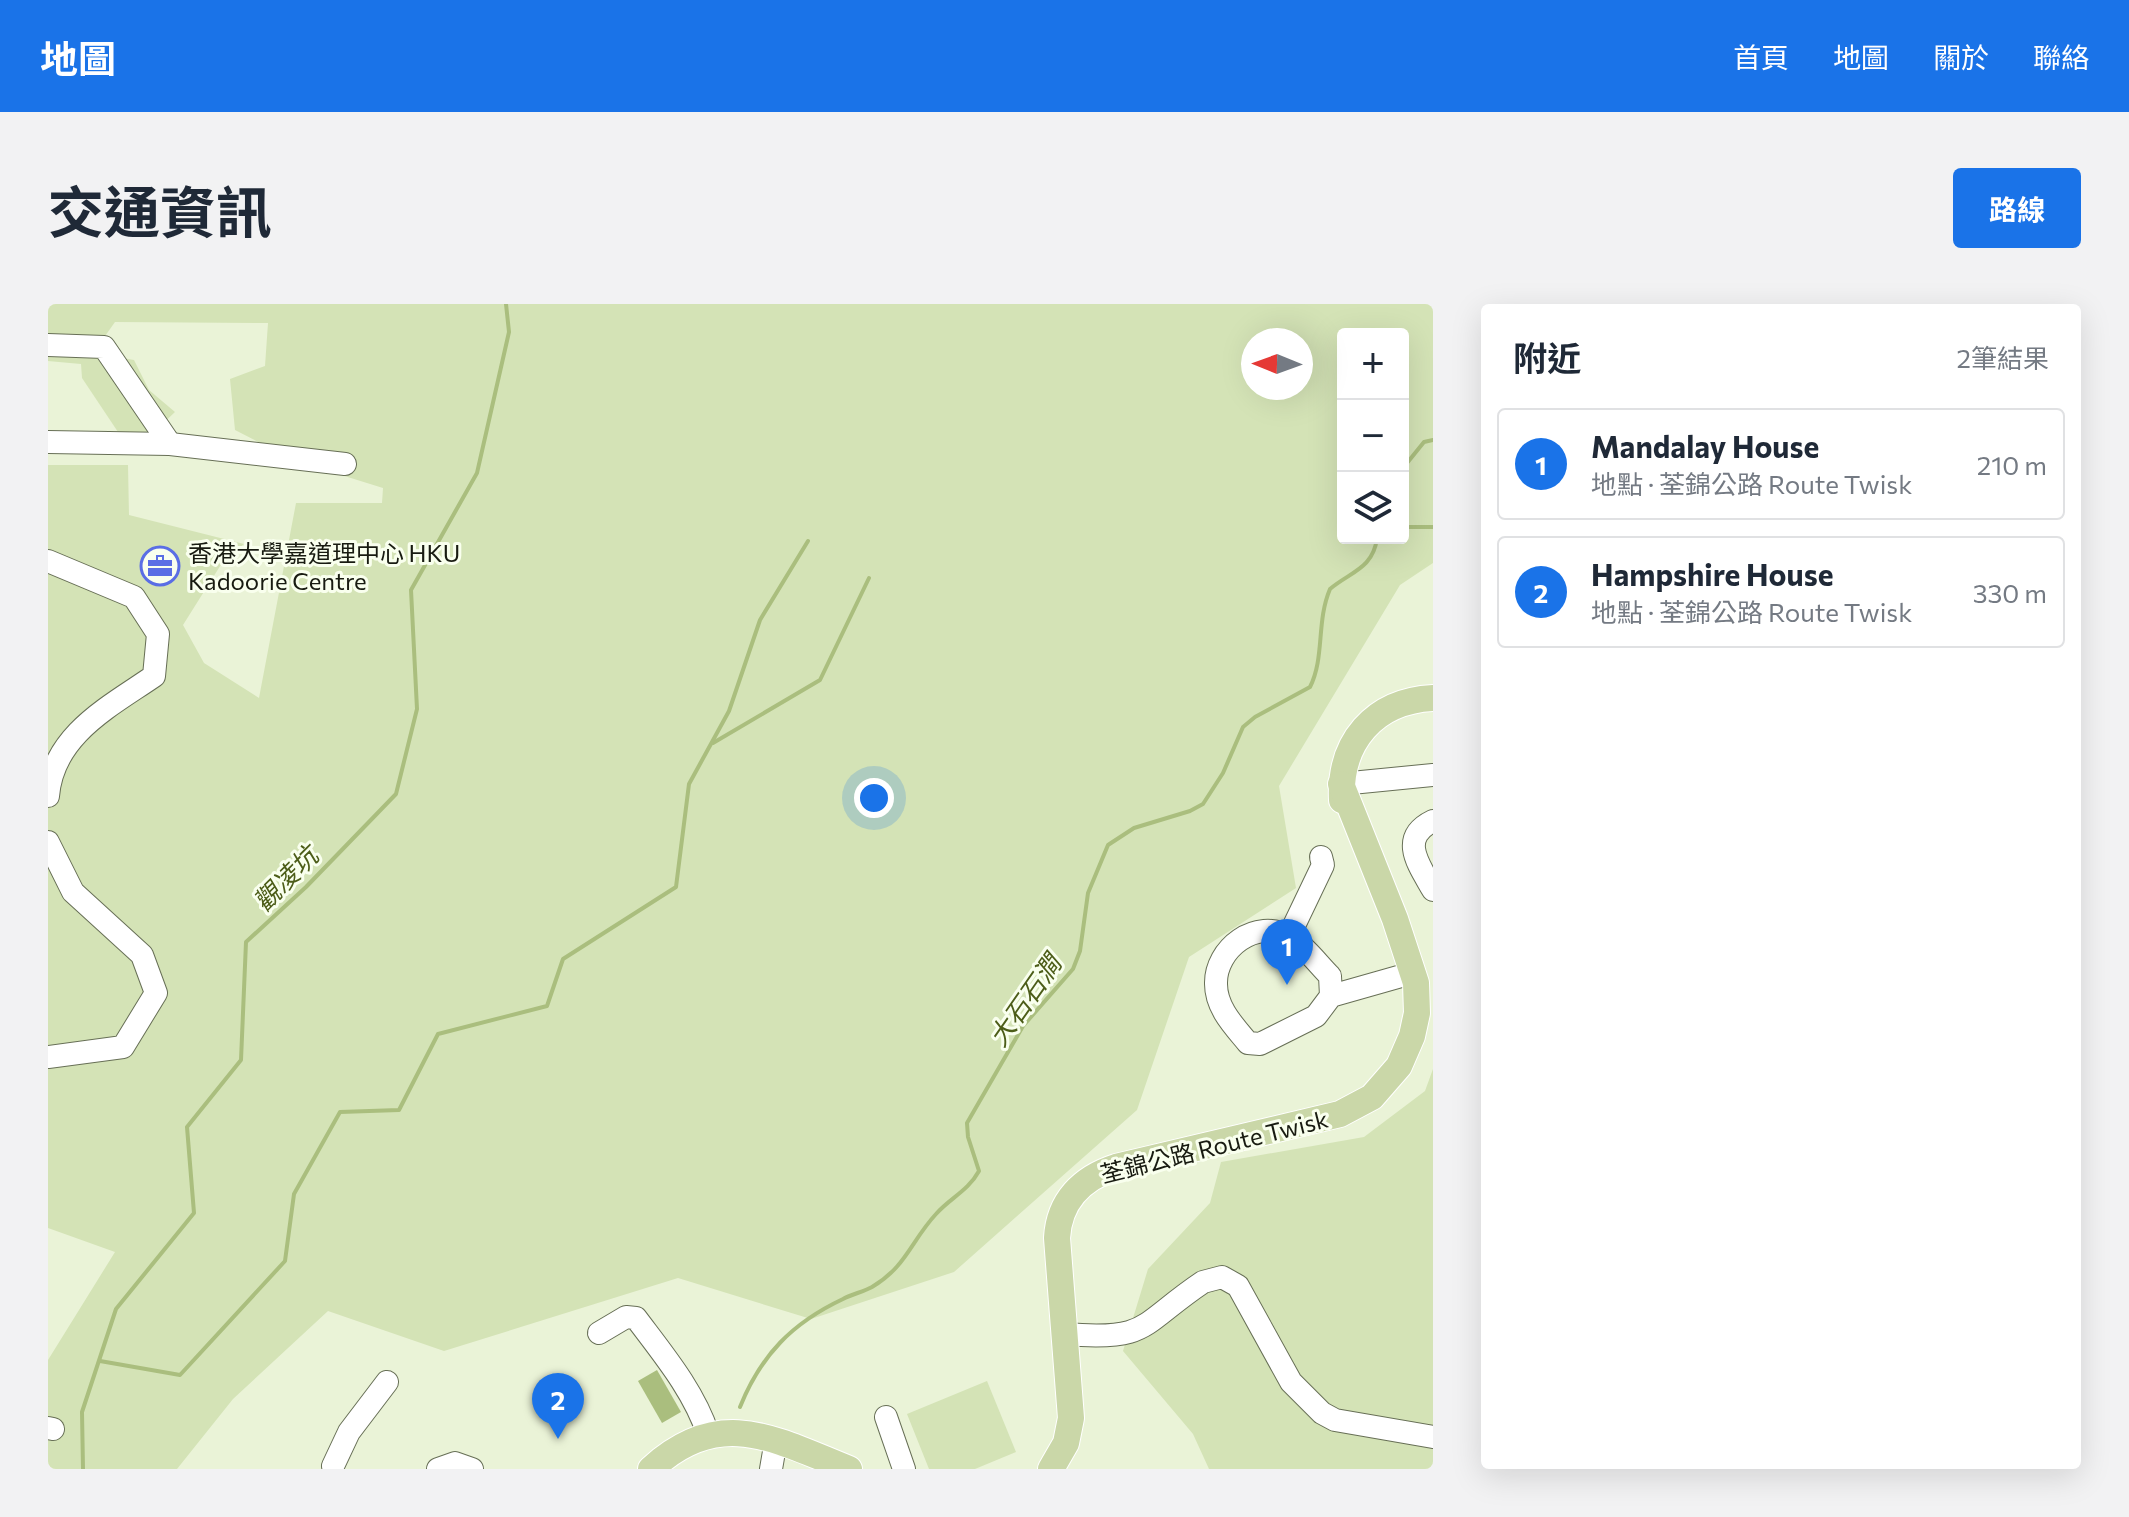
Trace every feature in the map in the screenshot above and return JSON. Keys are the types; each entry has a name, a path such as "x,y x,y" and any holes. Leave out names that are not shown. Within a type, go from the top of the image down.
{"main road":[{"name":"荃錦公路 Route Twisk","path":"1051,1469 1063,1451 1070,1427 1057,1228 1065,1204 1079,1186 1095,1175 1116,1167 1330,1117 1365,1102 1393,1075 1409,1046 1417,1013 1412,973 1343,812 1341,784 1348,750 1371,720 1400,703 1433,698"},
{"path":"651,1469 683,1444 708,1434 751,1432 849,1469"}],"lane":[{"path":"48,345 104,347 170,444"},
{"path":"48,442 170,444 345,464"},
{"path":"48,561 134,597 158,634 154,676 77,729 49,781 48,796"},
{"path":"1341,784 1433,775"},
{"path":"1433,821 1420,829 1412,843 1412,851 1433,890"},
{"path":"48,842 73,892 142,955 156,993 123,1047 48,1057"},
{"path":"1289,936 1323,865 1321,857"},
{"path":"1331,996 1330,976 1289,936 1262,931 1237,941 1222,955 1216,984 1222,1010 1248,1043 1260,1044 1316,1016 1331,996 1412,973"},
{"path":"1065,1334 1112,1337 1133,1333 1203,1282 1215,1277 1226,1278 1242,1291 1291,1382 1312,1406 1335,1420 1433,1437"},
{"path":"599,1333 626,1317 636,1318 701,1411 708,1434"},
{"path":"328,1468 349,1432 387,1382"},
{"path":"886,1417 904,1469"},
{"path":"771,1469 776,1440"},
{"path":"438,1469 455,1463 472,1469"}],"shaded area":[{"path":"48,304 1433,304 1433,563 1400,585 1279,786 1296,888 1189,957 1137,1110 954,1272 811,1319 678,1278 444,1351 328,1311 233,1399 177,1469 48,1469 48,1360 115,1252 48,1228 48,465 128,465 129,515 244,544 222,563 183,625 204,663 259,698 296,503 382,503 383,488 293,460 235,430 230,379 265,366 268,323 115,322 93,353 134,360 149,390 175,412 132,453 82,378 81,364 48,361"},
{"path":"1433,1069 1433,1469 1209,1469 1193,1434 1123,1351 1148,1269 1210,1203 1221,1162 1364,1137 1425,1091"},
{"path":"657,1370 681,1412 662,1423 638,1381"},
{"path":"987,1381 1016,1452 975,1469 929,1469 907,1414"}],"waterway":[{"name":"觀凌坑","path":"83,1469 82,1412 116,1309 194,1213 187,1127 241,1060 246,942 306,887 396,794 417,709 411,590 477,473 509,332 506,304"},
{"name":"大石石澗","path":"1409,461 1424,442 1433,440"},
{"path":"1409,527 1433,527"},
{"path":"100,1361 180,1375 285,1261 294,1194 340,1112 399,1110 438,1034 547,1006 563,959 676,887 689,784 729,711 760,620 808,541"},
{"name":"大石石澗","path":"740,1407 748,1388 780,1342 825,1308 869,1289 893,1271 927,1224 975,1178 979,1171 968,1137 967,1123 1023,1026 1073,969 1080,951 1088,893 1108,845 1134,828 1203,804 1223,773 1243,727 1255,717 1310,687 1315,676 1323,614 1330,589 1360,569 1371,557 1376,544"},
{"path":"713,743 820,680 869,578"}],"place":[{"name":"香港大學嘉道理中心 HKU Kadoorie Centre","path":"160,566"},
{"name":"Mandalay House","path":"1287,985"},
{"name":"Hampshire House","path":"558,1439"}]}
